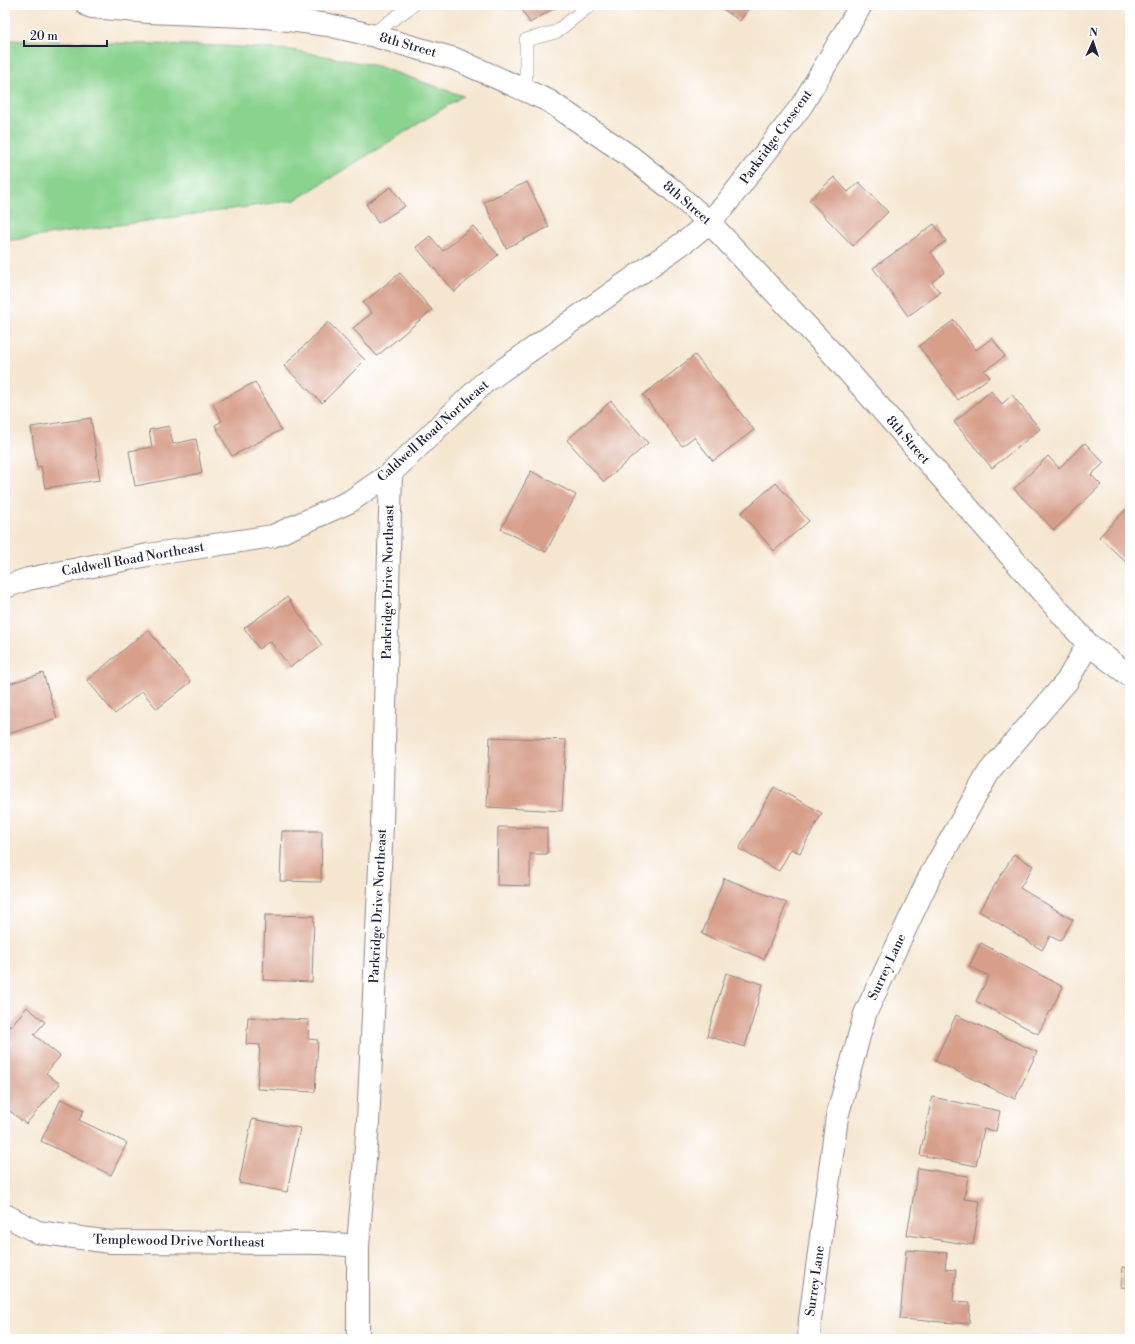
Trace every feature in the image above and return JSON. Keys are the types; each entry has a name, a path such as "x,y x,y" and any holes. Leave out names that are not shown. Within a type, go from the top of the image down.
{"street":[{"name":"8th Street","path":"87,5 92,7 149,12 265,17 328,25 371,35 455,59 549,101 631,157 710,222 832,352 1088,644 1130,676"},
{"name":"Parkridge Crescent","path":"710,222 726,204 802,105 861,5"},
{"name":"Caldwell Road Northeast","path":"5,587 28,579 148,554 273,536 349,502 390,473 484,383 690,238 710,222"},
{"name":"Parkridge Drive Northeast","path":"358,1339 358,1246 368,1122 382,824 390,473"},
{"name":"Surrey Lane","path":"809,1339 811,1312 837,1117 865,1014 930,876 989,772 1067,681 1088,644"},
{"name":"Templewood Drive Northeast","path":"5,1215 37,1232 110,1242 323,1243 358,1246"}],"lane":[{"path":"371,35 413,5"},
{"path":"526,91 526,40 556,32 590,5"}],"green space":[{"path":"5,40 225,46 292,50 377,66 463,96 295,200 5,241"}],"building":[{"path":"519,5 559,5 530,23"},
{"path":"717,5 751,5 740,21"},
{"path":"834,177 848,192 859,182 888,212 853,246 809,200"},
{"path":"527,182 549,227 506,248 484,202"},
{"path":"391,187 405,206 378,223 366,204"},
{"path":"934,224 946,241 931,252 945,272 932,282 940,293 908,316 873,268"},
{"path":"473,226 498,255 454,292 416,247 430,236 443,251"},
{"path":"400,273 432,310 377,356 353,328 372,313 363,303"},
{"path":"954,320 976,350 992,338 1005,356 984,371 990,377 958,400 919,346"},
{"path":"328,322 365,360 322,403 284,366"},
{"path":"695,355 754,430 713,461 694,437 682,446 643,395"},
{"path":"255,382 281,430 232,456 215,425 222,421 213,404"},
{"path":"991,391 1002,404 1012,395 1040,429 992,468 954,422"},
{"path":"611,401 648,443 604,482 567,440"},
{"path":"91,418 100,480 45,488 41,466 37,467 31,427"},
{"path":"169,426 173,444 196,439 202,473 135,486 129,451 152,447 149,430"},
{"path":"1085,443 1104,463 1091,475 1101,485 1054,530 1014,489 1048,456 1059,468"},
{"path":"531,471 576,495 546,552 501,529"},
{"path":"776,483 809,521 774,551 741,513"},
{"path":"1130,505 1130,566 1099,537"},
{"path":"287,597 322,645 290,667 270,641 259,649 244,628"},
{"path":"148,630 191,682 157,709 142,691 115,714 87,680"},
{"path":"43,673 57,718 5,735 5,685"},
{"path":"490,737 566,740 562,811 487,807"},
{"path":"774,787 822,813 800,853 791,849 779,871 739,849"},
{"path":"498,827 547,828 547,854 530,854 530,886 497,885"},
{"path":"282,831 322,831 321,882 280,881"},
{"path":"1014,854 1033,866 1020,888 1073,920 1060,941 1050,936 1042,950 979,911"},
{"path":"724,878 787,903 764,959 702,934"},
{"path":"265,915 314,916 312,982 263,980"},
{"path":"981,943 1063,987 1038,1034 976,1001 989,976 969,966"},
{"path":"726,973 763,984 745,1047 707,1036"},
{"path":"27,1007 45,1022 34,1035 60,1056 46,1073 60,1084 26,1124 5,1107 5,1022 10,1027"},
{"path":"956,1015 1037,1052 1015,1099 935,1061"},
{"path":"248,1017 309,1020 308,1039 318,1040 315,1092 257,1089 260,1045 246,1044"},
{"path":"932,1097 1000,1111 996,1131 984,1129 976,1166 920,1155"},
{"path":"61,1099 84,1110 79,1120 127,1143 111,1175 41,1141"},
{"path":"252,1119 300,1128 287,1192 239,1183"},
{"path":"918,1168 968,1176 964,1199 980,1201 973,1245 907,1235"},
{"path":"906,1250 947,1253 945,1269 956,1270 953,1301 970,1302 969,1324 900,1319"},
{"path":"1123,1267 1130,1268 1130,1288 1121,1287"}]}
